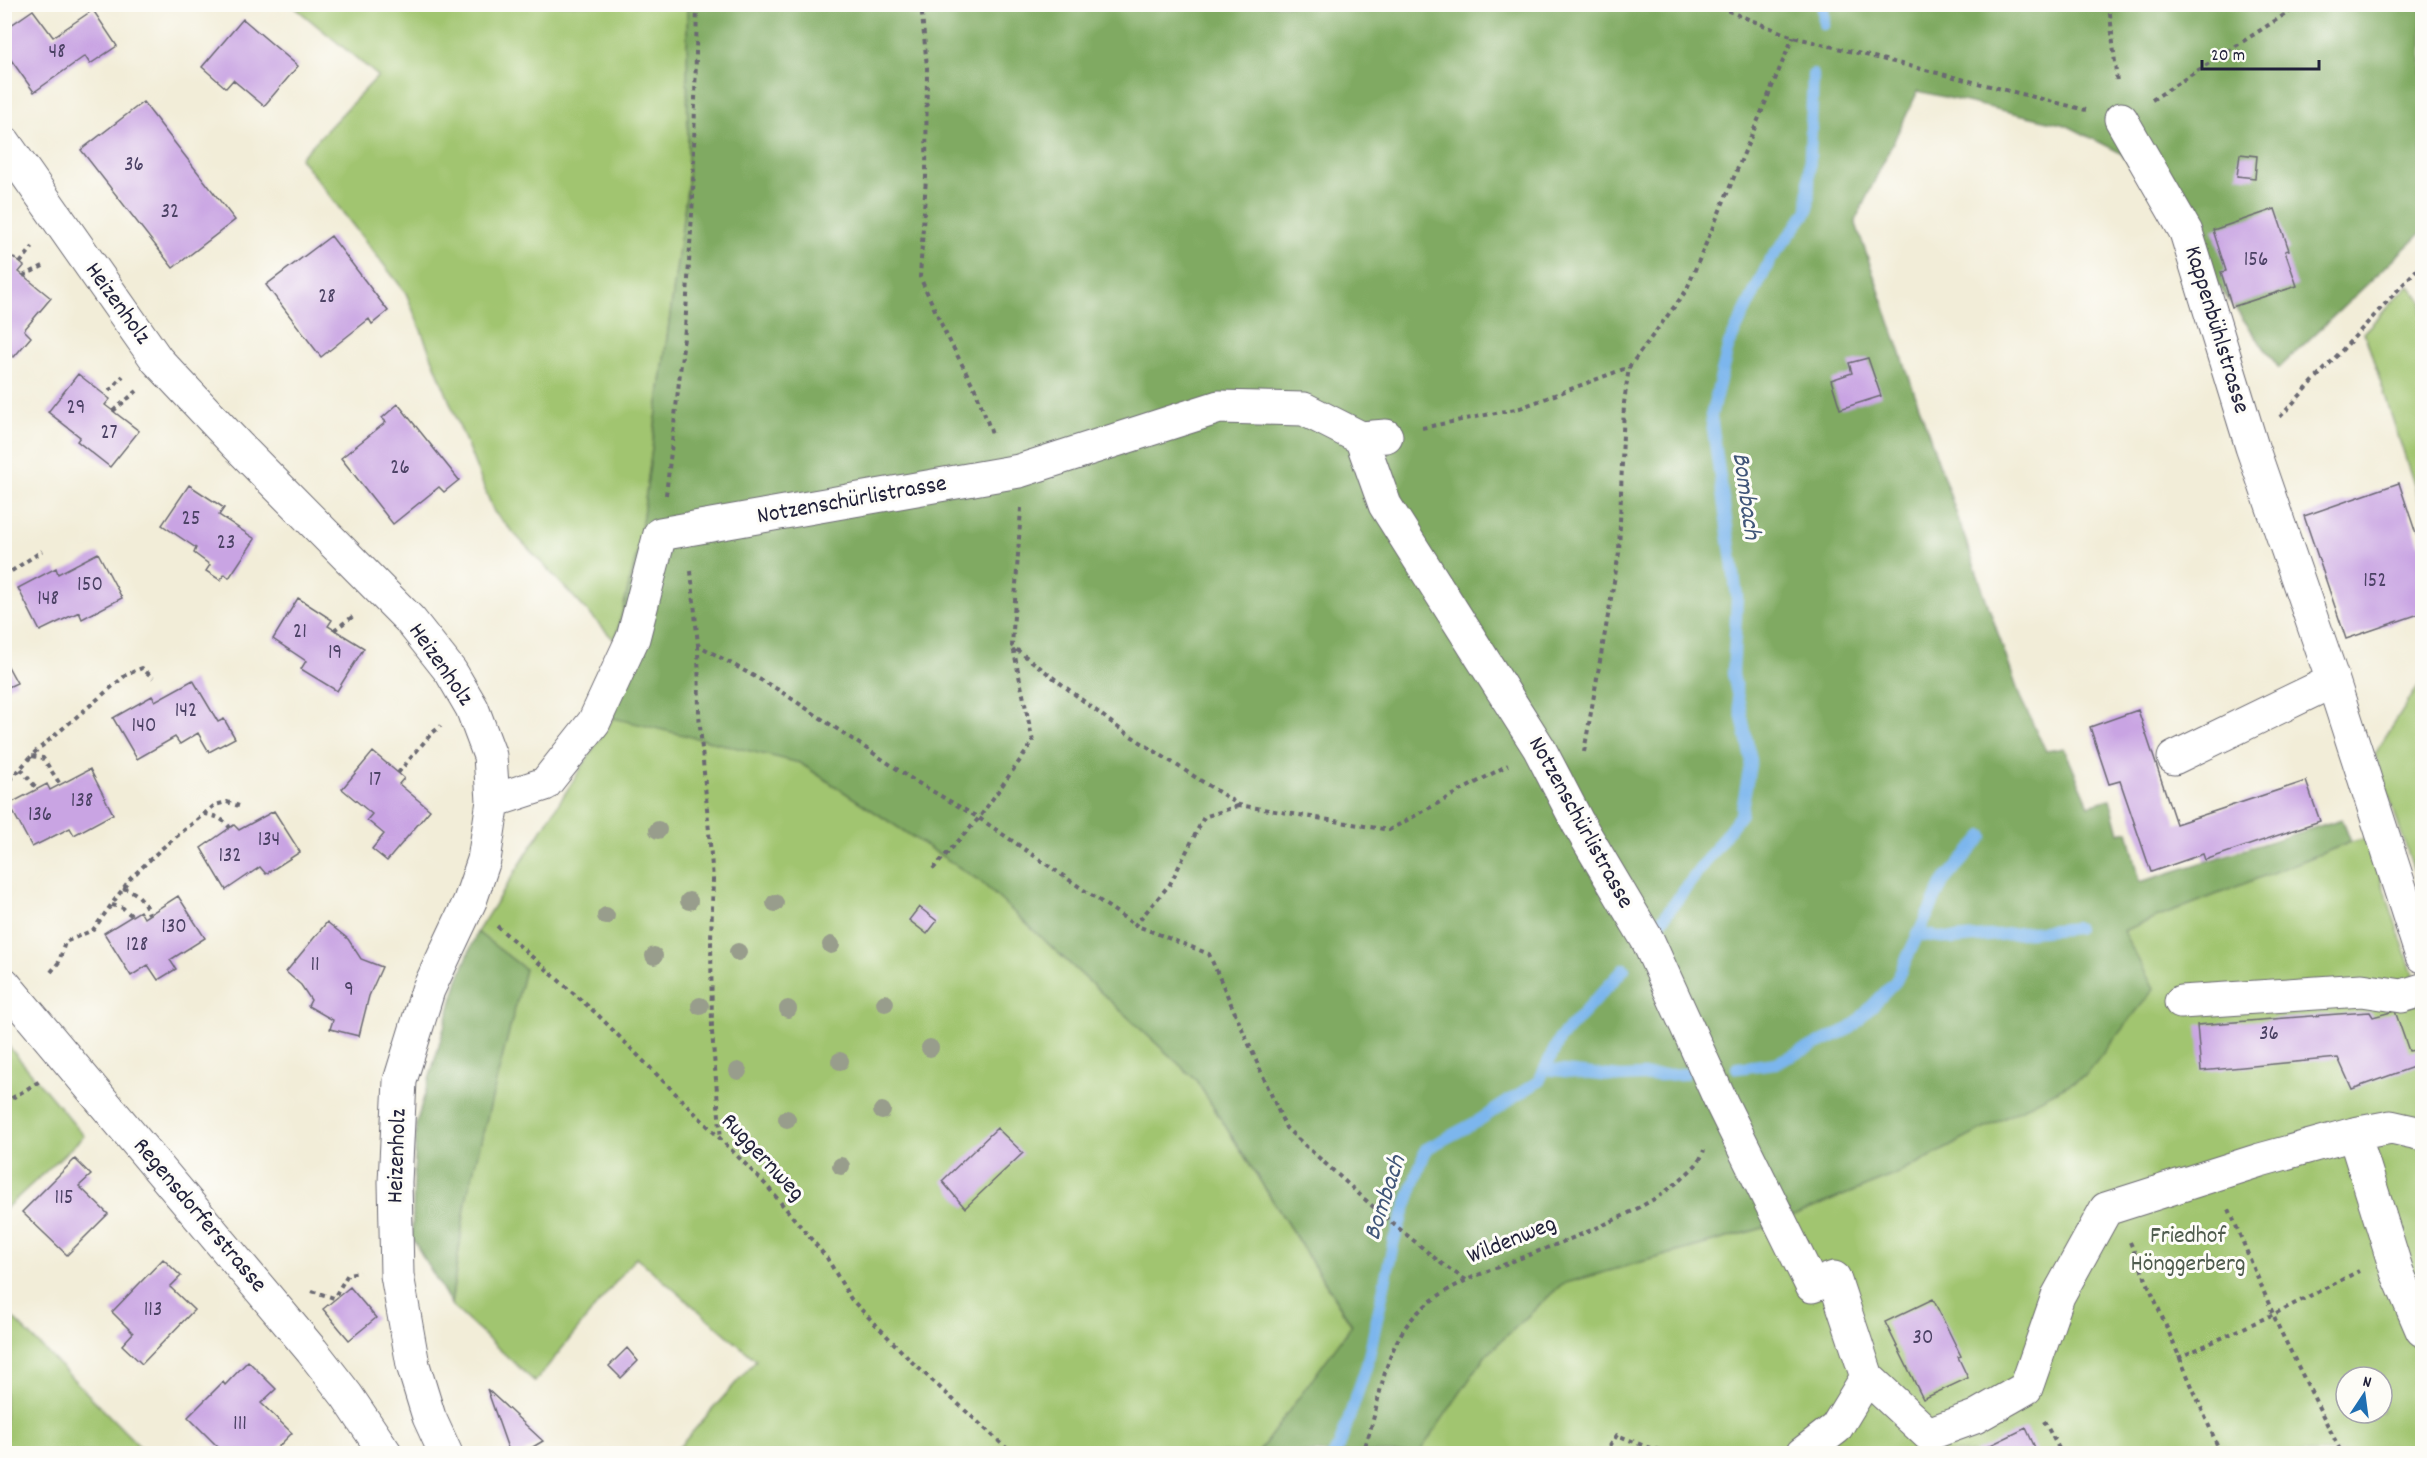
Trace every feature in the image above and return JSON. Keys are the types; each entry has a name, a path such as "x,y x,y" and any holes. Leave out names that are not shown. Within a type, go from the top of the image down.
{"street":[{"name":"Kappenbühlstrasse","path":"2121,119 2186,232 2252,447 2333,681 2422,956"},
{"name":"Heizenholz","path":"4,142 157,360 237,445 410,620 451,672 472,708 490,756 493,801 484,860 470,901 428,990 400,1081 395,1182 397,1275 413,1365 429,1417 446,1454"},
{"name":"Notzenschürlistrasse","path":"675,532 1012,472 1218,407 1304,409 1374,437 1384,505 1539,748 1578,823 1648,941 1722,1104 1812,1286 1834,1278 1867,1377"},
{"path":"493,801 545,784 594,722 633,638 675,532"},
{"path":"2174,758 2333,681"},
{"name":"Regensdorferstrasse","path":"4,984 312,1351 347,1396 386,1454"},
{"path":"2181,1002 2362,990 2402,996 2422,990"},
{"path":"1802,1454 1836,1428 1867,1377 1928,1434 1975,1417 2026,1388 2058,1296 2106,1209 2354,1134 2391,1127 2422,1134"},
{"path":"2354,1134 2397,1272 2422,1330"}],"path":[{"path":"697,4 693,197 685,329 669,478 675,532 691,571 698,645 700,735 713,879 712,1032 722,1141"},
{"path":"921,4 927,67 926,177 920,277 945,332 976,391 1012,472 1021,515 1012,646 1034,742 979,818 933,869"},
{"path":"1711,4 1793,37 2121,119 2301,4"},
{"path":"2109,4 2121,119"},
{"path":"1582,761 1619,553 1624,403 1629,367 1686,291 1793,37"},
{"path":"20,263 26,256"},
{"path":"23,276 48,263"},
{"path":"2252,447 2422,264"},
{"path":"1374,437 1520,408 1629,367"},
{"path":"110,391 123,376"},
{"path":"113,411 139,389"},
{"path":"4,576 42,551"},
{"path":"334,630 352,617"},
{"path":"698,645 777,689 915,781 979,818 1135,925 1209,954 1286,1128 1379,1212 1442,1264 1466,1280"},
{"path":"1012,646 1120,729 1239,806 1389,830 1539,748"},
{"path":"4,787 32,756 126,675 142,668 153,678"},
{"path":"398,773 431,734 446,722"},
{"path":"32,756 43,758 60,784"},
{"path":"21,769 37,789"},
{"path":"51,972 59,962 65,942 93,930 123,888 160,850 214,805 227,802 239,806"},
{"path":"1135,925 1170,884 1204,818 1239,806"},
{"path":"203,814 213,815 230,828"},
{"path":"123,888 135,891 143,899 149,914"},
{"name":"Ruggernweg","path":"470,901 597,1014 766,1185 827,1258 851,1299 913,1363 1013,1454"},
{"path":"112,905 123,908 132,916"},
{"path":"4,1103 46,1077"},
{"name":"Wildenweg","path":"1362,1454 1398,1340 1410,1320 1437,1298 1466,1280 1617,1218 1668,1191 1700,1161 1722,1104"},
{"path":"2215,1175 2274,1314 2342,1454"},
{"path":"2116,1206 2178,1358 2221,1454"},
{"path":"2178,1358 2274,1314 2392,1254"},
{"path":"312,1291 334,1298 348,1274 357,1271 369,1272"},
{"path":"1605,1454 1617,1435 1647,1447 1677,1454"}],"green space":[{"path":"292,5 687,5 688,182 639,545 615,641 494,512 406,293 300,158 378,76"},
{"path":"687,5 2422,5 2422,232 2279,368 2121,153 2066,125 1918,91 1855,221 2020,697 2046,751 2064,748 2089,805 2110,799 2119,833 2128,831 2140,882 2342,819 2351,842 2123,931 2154,989 2085,1076 1899,1173 1763,1228 1562,1284 1486,1355 1419,1453 1258,1453 1352,1325 1196,1080 980,881 800,763 613,718 615,641 639,545 688,182"},
{"path":"2409,285 2422,301 2422,509 2364,332"},
{"path":"2422,680 2422,895 2375,754"},
{"path":"613,718 682,724 800,763 980,881 1196,1080 1352,1326 1258,1453 673,1454 756,1360 636,1257 535,1382 451,1305 467,1195 525,969 477,932"},
{"name":"Friedhof Hönggerberg","path":"2367,838 2422,1001 2422,1453 1417,1454 1486,1355 1562,1284 1763,1228 1899,1173 2085,1076 2122,931 2351,842"},
{"path":"477,932 525,969 466,1200 451,1304 412,1238 416,1124 458,980"},
{"path":"5,1042 84,1136 5,1209"},
{"path":"5,1310 146,1453 5,1453"}],"building":[{"path":"33,10 53,37 93,10 117,46 90,64 85,56 34,92 4,50 4,30"},
{"path":"243,19 298,66 264,106 233,80 226,88 202,67"},
{"path":"143,102 235,220 173,268 81,150"},
{"path":"2240,154 2257,156 2255,178 2237,176"},
{"path":"2275,209 2289,250 2285,251 2297,286 2232,307 2221,272 2226,271 2213,230"},
{"path":"331,236 388,311 372,324 369,319 321,357 266,285"},
{"path":"4,250 24,266 19,272 51,298 24,330 31,337 14,357 4,349"},
{"path":"1868,358 1881,396 1840,409 1831,380 1852,373 1849,363"},
{"path":"78,374 110,399 105,405 139,431 110,467 77,441 80,437 48,412"},
{"path":"398,404 459,480 444,492 439,487 393,524 341,458 386,422 382,418"},
{"path":"2399,483 2422,552 2422,613 2346,639 2304,516"},
{"path":"189,485 224,508 219,515 255,539 229,578 225,574 220,580 206,571 210,565 194,553 196,548 162,525"},
{"path":"98,553 122,598 82,619 79,612 40,631 18,588 56,568 58,574"},
{"path":"298,598 332,620 328,626 364,648 337,691 301,669 306,661 273,639"},
{"path":"4,659 17,683 4,689"},
{"path":"193,680 218,722 224,719 235,738 209,752 198,733 180,744 175,737 137,759 113,718 152,696 155,701"},
{"path":"2138,710 2176,824 2306,781 2320,821 2205,860 2203,854 2151,872 2120,781 2109,784 2090,727"},
{"path":"373,752 404,778 399,784 430,810 387,861 372,849 384,834 367,820 372,814 342,789"},
{"path":"90,769 113,814 74,835 70,828 32,847 9,804 47,784 50,790"},
{"path":"274,811 300,852 266,874 260,867 226,890 201,848 234,825 239,830"},
{"path":"178,896 205,938 170,960 176,969 158,980 148,965 131,976 104,933 140,911 144,918"},
{"path":"919,907 937,921 927,934 909,920"},
{"path":"327,922 348,939 361,959 382,967 369,996 359,1036 330,1029 333,1020 308,1006 311,1000 301,985 286,972"},
{"path":"2395,1011 2409,1051 2422,1049 2422,1064 2352,1089 2338,1058 2201,1071 2197,1025 2370,1012 2373,1017"},
{"path":"997,1128 1023,1153 965,1208 942,1181"},
{"path":"75,1159 91,1175 79,1186 108,1214 67,1255 22,1212"},
{"path":"163,1259 181,1276 170,1287 194,1310 142,1364 122,1345 133,1333 112,1312"},
{"path":"350,1287 376,1318 349,1340 323,1309"},
{"path":"1933,1299 1961,1356 1958,1357 1968,1378 1923,1399 1885,1322"},
{"path":"627,1348 638,1361 621,1378 609,1366"},
{"path":"248,1361 276,1389 261,1403 292,1433 271,1454 225,1454 188,1417 223,1382 225,1385"},
{"path":"487,1389 543,1441 521,1454 510,1454"},
{"path":"2026,1428 2038,1454 1972,1454"}],"waterway":[{"name":"Bombach","path":"1823,4 1824,24"},
{"name":"Bombach","path":"1662,920 1741,814 1751,760 1733,674 1737,596 1711,416 1729,344 1769,262 1808,210 1813,75"},
{"path":"1737,1068 1776,1063 1851,1028 1896,981 1943,882 1983,836"},
{"path":"1918,934 1954,939 2077,928"},
{"name":"Bombach","path":"1333,1454 1339,1447 1367,1365 1394,1240 1426,1149 1478,1121 1539,1081 1560,1038 1624,969"},
{"path":"1545,1069 1621,1077 1684,1074"}]}
